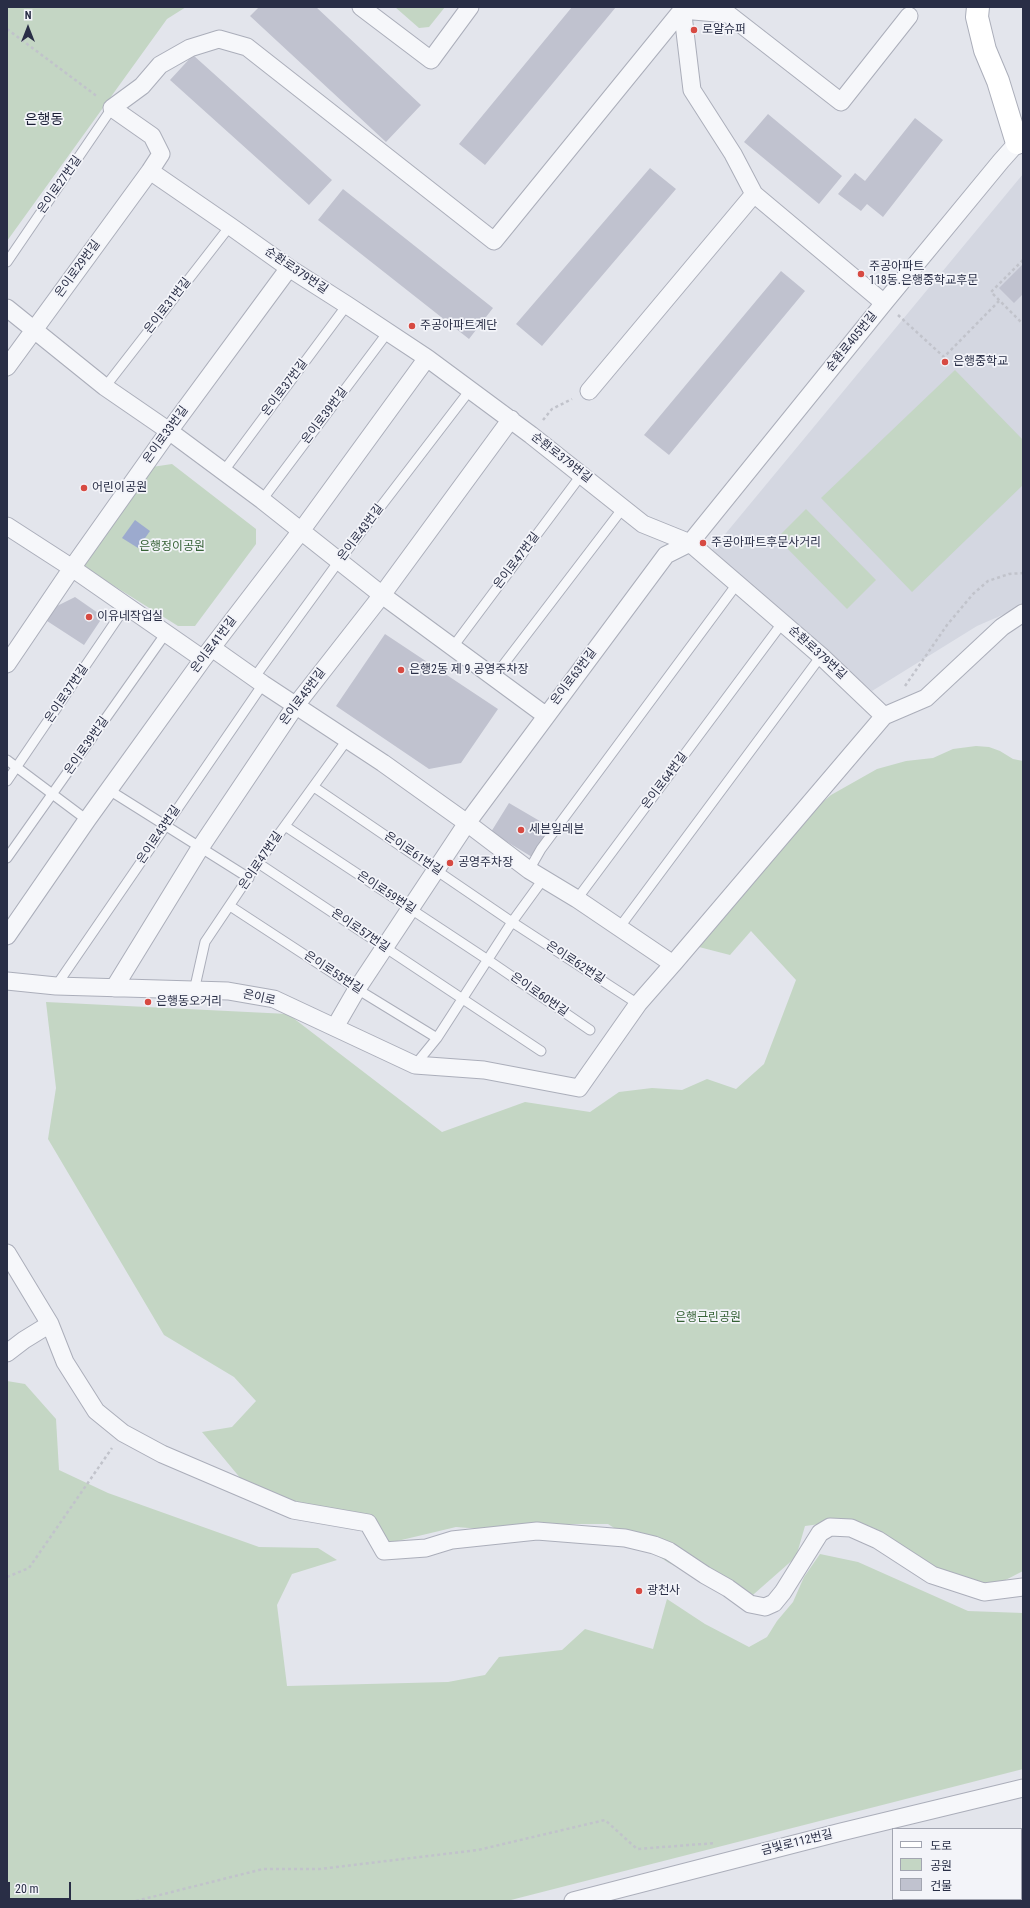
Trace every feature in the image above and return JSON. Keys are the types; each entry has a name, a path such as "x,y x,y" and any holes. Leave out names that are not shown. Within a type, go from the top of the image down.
{"main road":[{"path":"978,7 977,17 985,50 1021,139"}],"street":[{"path":"361,7 431,60 470,7"},
{"path":"682,8 728,14 841,102 909,16"},
{"path":"150,171 161,154 152,136 112,108 142,86 160,65 190,48 220,39 247,47 494,241 682,8"},
{"path":"682,8 692,90 733,154 754,194 884,303"},
{"name":"순환로405번길","path":"690,543 884,303 1001,161 1021,139"},
{"name":"순환로379번길","path":"150,171 289,268 427,358 582,474 643,524 690,543 783,622 884,716"},
{"name":"은이로29번길","path":"7,367 150,171"},
{"path":"589,391 754,194"},
{"name":"은이로33번길","path":"7,664 72,568 169,431 289,268"},
{"path":"7,308 105,387 169,431 262,500 300,531 340,560 382,595 545,715"},
{"name":"은이로41번길","path":"7,936 87,820 207,653 300,531 427,358"},
{"name":"은이로45번길","path":"114,988 200,848 296,705 382,595 510,419"},
{"path":"7,526 72,568 166,633 207,653 258,681 296,705 467,823 536,874 577,898 673,964"},
{"name":"은이로63번길","path":"335,1027 357,989 409,908 467,823 545,715 666,555 690,543"},
{"path":"415,1065 484,1070 579,1088 638,1004 884,716 926,698 1002,627 1023,613"},
{"name":"은이로","path":"7,981 56,986 228,991 274,1000 415,1065"},
{"path":"7,1253 50,1324 65,1362 96,1411 123,1433 162,1454 293,1510 368,1523 384,1551 426,1548 452,1540 537,1531 625,1538 654,1545 669,1551 705,1575 728,1588 750,1604 765,1606 774,1603 783,1592 820,1533 830,1527 851,1528 878,1540 932,1574 984,1592 1023,1587"},
{"path":"7,1354 24,1340 50,1324"},
{"name":"금빛로112번길","path":"572,1901 840,1832 1023,1788"}],"lane":[{"name":"은이로27번길","path":"7,262 112,108"},
{"name":"은이로31번길","path":"105,387 230,226"},
{"name":"은이로37번길","path":"223,472 347,305"},
{"name":"은이로39번길","path":"262,500 388,332"},
{"name":"은이로43번길","path":"56,986 165,827 258,681 340,560 470,390"},
{"name":"은이로47번길","path":"452,648 582,474"},
{"path":"494,677 624,508"},
{"path":"415,1065 437,1038 512,922 536,874 541,849 737,584"},
{"name":"은이로37번길","path":"7,781 126,606"},
{"name":"은이로64번길","path":"577,898 783,622"},
{"name":"은이로39번길","path":"7,858 53,795 166,633"},
{"path":"619,928 821,656"},
{"name":"은이로47번길","path":"194,991 205,942 258,863 347,740"},
{"path":"7,760 87,820"},
{"name":"은이로61번길","path":"314,787 512,922"},
{"path":"109,790 165,827 249,878"},
{"name":"은이로59번길","path":"285,826 488,960"},
{"name":"은이로57번길","path":"258,863 462,998"},
{"name":"은이로55번길","path":"230,906 357,989 437,1038"},
{"name":"은이로62번길","path":"512,922 638,1004"},
{"name":"은이로60번길","path":"488,960 590,1030"},
{"path":"462,998 540,1051"}],"path":[{"path":"7,29 112,108"},
{"path":"1023,260 991,292 1023,324"},
{"path":"914,330 944,357 1000,301"},
{"path":"884,716 947,624 973,594 988,581 1009,574 1023,573"},
{"path":"7,1577 29,1568 123,1433"},
{"path":"136,1901 263,1868 320,1869 478,1850 605,1820 637,1849 723,1842"}],"shaded area":[{"name":"은행중학교","path":"1023,174 1023,606 977,626 872,691 712,550"}],"green space":[{"path":"7,7 186,7 167,19 7,241"},
{"path":"395,7 445,7 429,27 419,28"},
{"path":"955,370 1023,440 1023,485 912,592 821,498"},
{"name":"은행정이공원","path":"172,464 256,529 256,544 195,626 178,626 79,564 152,467"},
{"path":"806,509 876,580 847,609 777,538"},
{"name":"은행근린공원","path":"976,746 989,747 1000,751 1013,759 1023,761 1023,1571 988,1589 937,1577 835,1522 805,1526 796,1557 746,1601 669,1563 608,1524 562,1524 536,1533 456,1527 372,1547 363,1524 316,1514 266,1509 202,1432 232,1427 256,1401 234,1377 164,1335 48,1139 56,1088 46,1002 288,1014 442,1132 525,1102 590,1112 619,1092 652,1088 682,1090 707,1079 736,1089 764,1064 796,980 751,931 730,955 699,947 803,819 831,795 877,769 906,761 933,758 953,749"},
{"path":"7,1381 25,1384 56,1419 59,1470 108,1493 259,1547 318,1548 337,1560 292,1574 277,1605 287,1686 448,1682 485,1675 499,1657 562,1650 585,1629 653,1649 667,1599 705,1624 749,1647 767,1637 777,1621 793,1602 804,1577 820,1554 858,1562 968,1611 1023,1613 1023,1769 507,1901 7,1901"}],"water":[{"path":"135,520 150,531 138,548 122,538"}],"building":[{"path":"259,7 316,7 421,105 386,142 250,16"},
{"path":"572,7 616,7 485,165 459,144"},
{"path":"193,55 332,180 309,205 170,80"},
{"path":"768,114 842,176 819,204 744,142"},
{"path":"915,118 943,140 883,217 867,204 861,211 838,194 855,173 865,181"},
{"path":"650,168 676,189 542,346 516,324"},
{"path":"343,189 493,308 469,339 318,220"},
{"path":"1023,264 1023,297 1022,295 1014,303 999,288"},
{"path":"781,271 805,291 669,455 644,435"},
{"path":"75,597 98,613 100,621 84,645 44,619 51,609"},
{"name":"은행2동 제 9 공영주차장","path":"385,634 498,709 461,763 429,769 336,706"},
{"name":"세븐일레븐","path":"509,803 550,827 532,857 491,832"}],"place":[{"name":"로얄슈퍼","path":"694,30"},
{"name":"주공아파트 118동.은행중학교후문","path":"861,274"},
{"name":"주공아파트계단","path":"412,326"},
{"name":"은행중학교","path":"945,362"},
{"name":"어린이공원","path":"84,488"},
{"name":"주공아파트후문사거리","path":"703,543"},
{"name":"이유네작업실","path":"89,617"},
{"name":"은행2동 제 9 공영주차장","path":"401,670"},
{"name":"세븐일레븐","path":"521,830"},
{"name":"공영주차장","path":"450,863"},
{"name":"은행동오거리","path":"148,1002"},
{"name":"광천사","path":"639,1591"}],"district":[{"name":"은행동","path":"44,120"}]}
